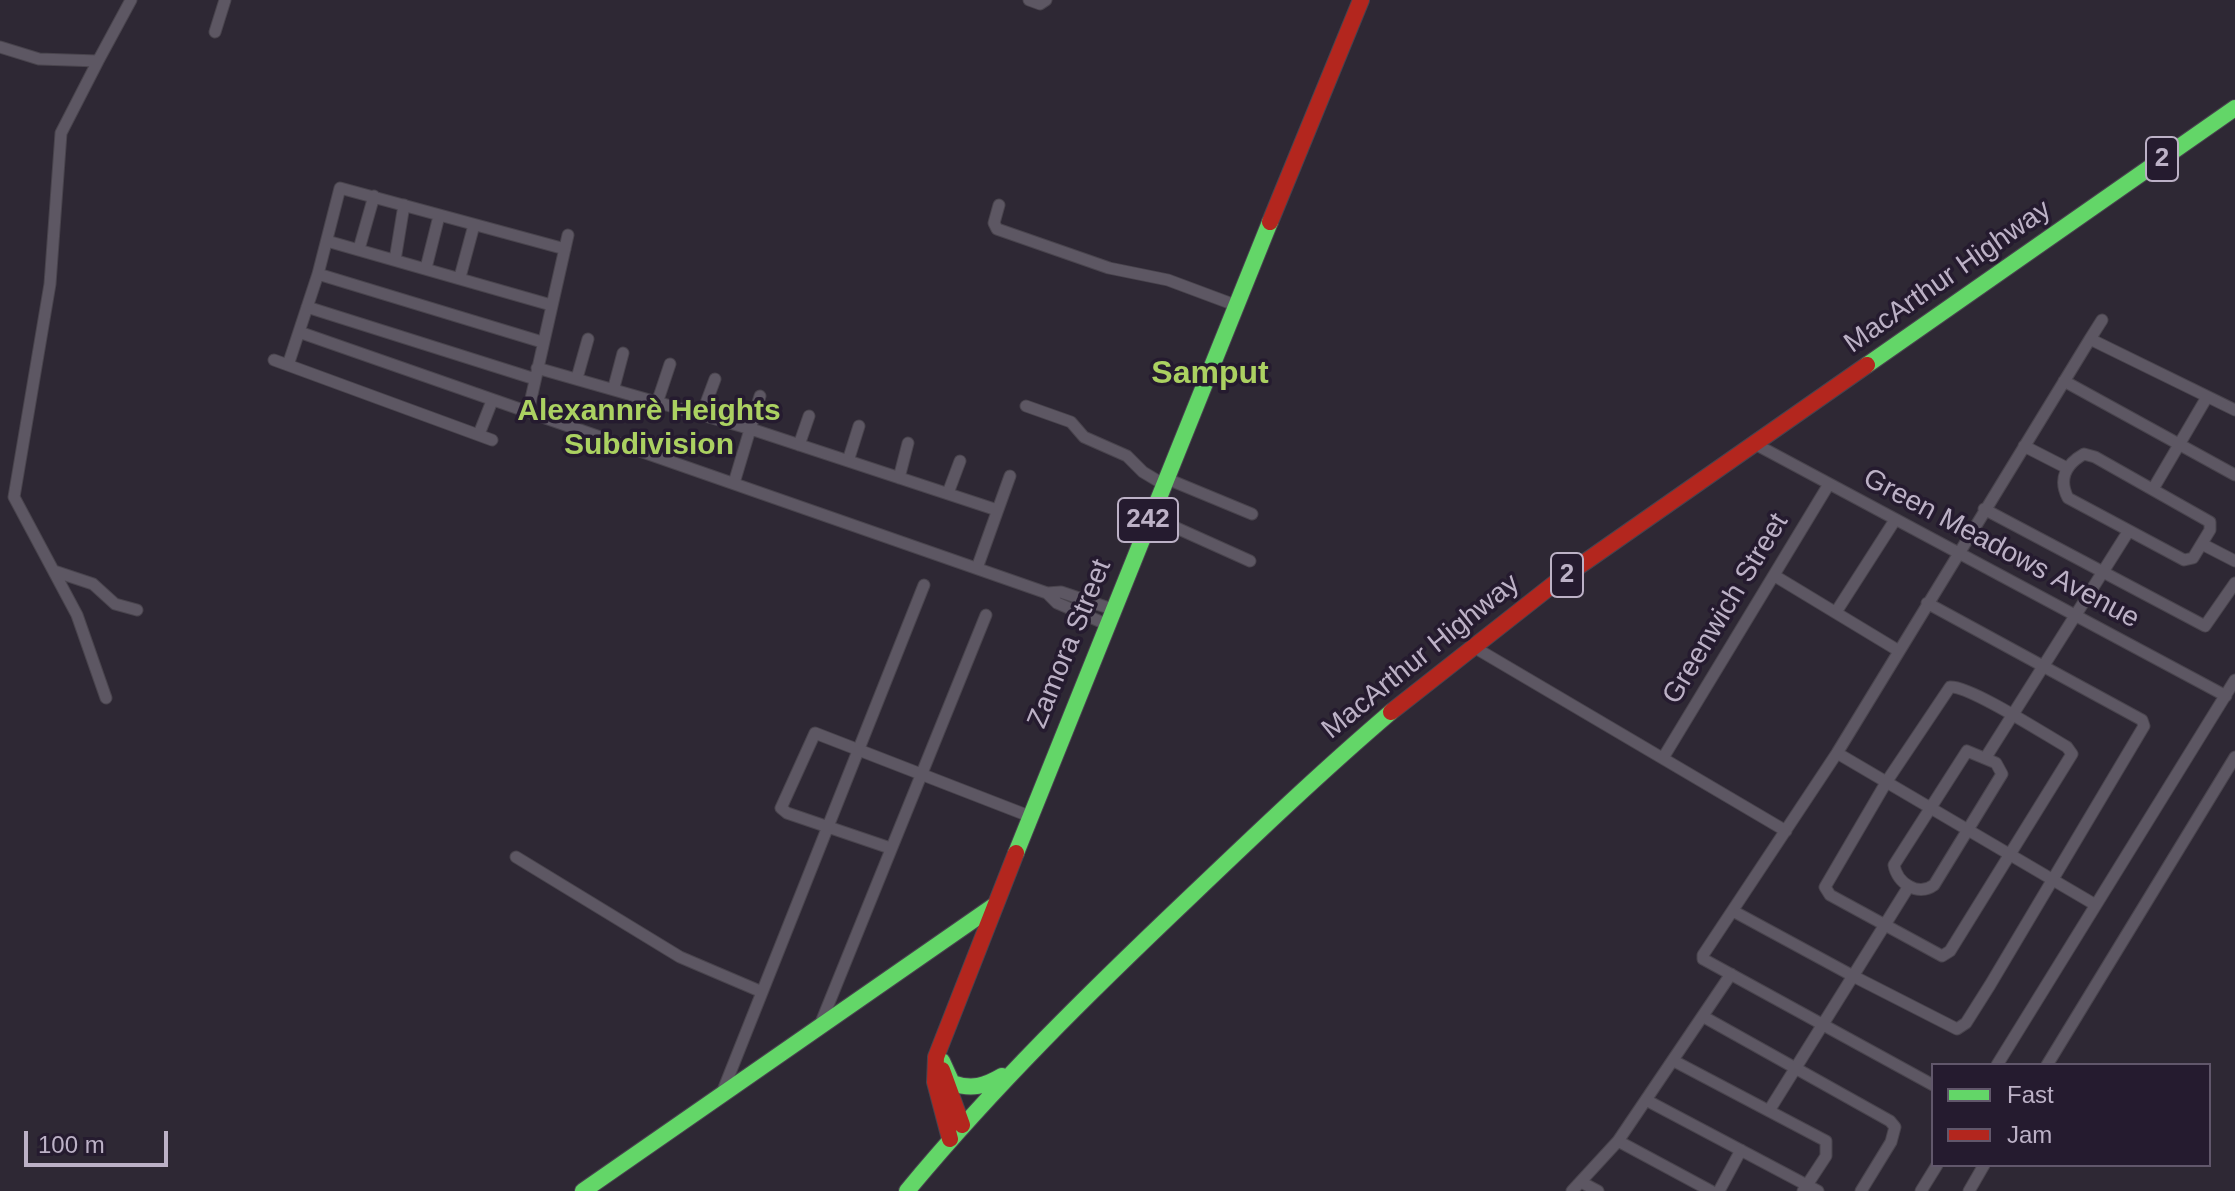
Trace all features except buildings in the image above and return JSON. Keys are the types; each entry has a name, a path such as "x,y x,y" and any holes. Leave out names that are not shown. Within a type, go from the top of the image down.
{"main road":[{"name":"Zamora Street","path":"950,1139 937,1095 938,1063 943,1044 1029,816 1361,0"},
{"name":"MacArthur Highway","path":"907,1191 962,1125 1149,934 1323,770 1472,646 1555,583 2235,108"},
{"path":"583,1191 995,905"},
{"path":"938,1063 952,1083 973,1089 988,1085 1025,1060"},
{"name":"Zamora Street","path":"938,1063 962,1125"}],"street":[{"path":"106,698 82,629 18,507 14,487 50,284 61,133 129,0"},
{"path":"215,32 225,0"},
{"path":"1029,0 1040,4 1046,0"},
{"path":"0,47 39,59 98,61"},
{"path":"288,365 318,274 340,188 565,249"},
{"path":"359,249 374,196"},
{"path":"395,260 404,205"},
{"path":"999,205 994,223 997,229 1109,268 1168,280 1235,305"},
{"path":"426,268 439,216"},
{"path":"460,277 474,225"},
{"path":"528,412 568,235"},
{"path":"327,241 551,305"},
{"path":"318,274 542,342"},
{"path":"307,307 536,373 614,387 997,510"},
{"path":"1931,1084 1731,974 1703,955 1837,753 2102,320"},
{"path":"299,332 1047,593 1061,592 1093,602 1109,617"},
{"path":"577,378 588,339"},
{"path":"2090,339 2235,410"},
{"path":"614,387 623,353"},
{"path":"274,360 492,440"},
{"path":"658,400 670,364"},
{"path":"702,414 715,379"},
{"path":"2064,381 2235,475"},
{"path":"734,483 760,396"},
{"path":"2153,489 2207,397"},
{"path":"479,434 492,401"},
{"path":"1026,406 1071,422 1084,437 1127,456 1143,472 1252,514"},
{"path":"799,445 809,416"},
{"path":"848,461 859,426"},
{"path":"899,478 908,443"},
{"name":"Green Meadows Avenue","path":"1755,444 2226,696"},
{"path":"2024,446 2067,468"},
{"path":"2084,454 2153,489 2210,522 2202,544 2189,561 2128,532 2068,498 2063,488 2067,468 2084,454"},
{"path":"948,493 960,461"},
{"path":"977,568 1010,476"},
{"name":"Greenwich Street","path":"1663,758 1829,484"},
{"path":"1984,509 2207,626 2235,583"},
{"path":"1150,516 1250,561"},
{"path":"1836,612 1895,520"},
{"path":"1986,757 2072,616 2128,532"},
{"path":"2202,544 2235,561"},
{"path":"54,571 93,584 115,604 137,610"},
{"path":"1775,576 1899,651"},
{"path":"722,1093 924,585"},
{"path":"1047,593 1057,603 1088,616 1109,617"},
{"path":"1088,616 1093,602"},
{"path":"1733,911 1952,1028 1961,1028 2144,726 2142,720 1927,603"},
{"path":"820,1025 986,615"},
{"path":"1472,646 1786,831"},
{"path":"1998,1063 2235,680"},
{"path":"1950,687 1961,688 2012,715 2067,747 2072,754 1946,955 1883,927 1830,895 1825,887 1887,781 1950,687"},
{"path":"890,848 787,813 781,804 815,733 1029,816"},
{"path":"1972,751 1986,757 1999,766 2002,774 1932,888 1920,890 1909,886 1898,877 1894,865 1964,754 1972,751"},
{"path":"1837,753 2094,904"},
{"path":"2048,1063 2235,757"},
{"path":"516,857 680,957 762,992"},
{"path":"1770,1109 1793,1067 1909,886"},
{"path":"1576,1187 1618,1141 1731,974"},
{"path":"1704,1017 1882,1114 1895,1127 1891,1142 1861,1191"},
{"path":"1646,1100 1809,1189 1826,1156 1826,1141 1674,1061"},
{"path":"1618,1141 1711,1191"},
{"path":"1719,1191 1741,1150"},
{"path":"1921,1191 1936,1167"},
{"path":"1969,1191 1983,1167"},
{"path":"1576,1187 1598,1191"}],"traffic: fast":[{"path":"1867,365 2235,108"},
{"path":"1016,853 1270,222"},
{"path":"907,1191 974,1114 1080,1004 1264,826 1391,712"},
{"path":"583,1191 995,905"},
{"path":"942,1061 952,1083 959,1085 978,1086 1002,1076"}],"traffic: jam":[{"path":"1270,222 1361,0"},
{"path":"1391,712 1555,583 1867,365"},
{"path":"950,1139 935,1082 936,1057 1016,853"},
{"path":"942,1070 962,1125"}],"district":[{"name":"Samput","path":"1210,374"},
{"name":"Alexannrè Heights Subdivision","path":"649,429"}]}
